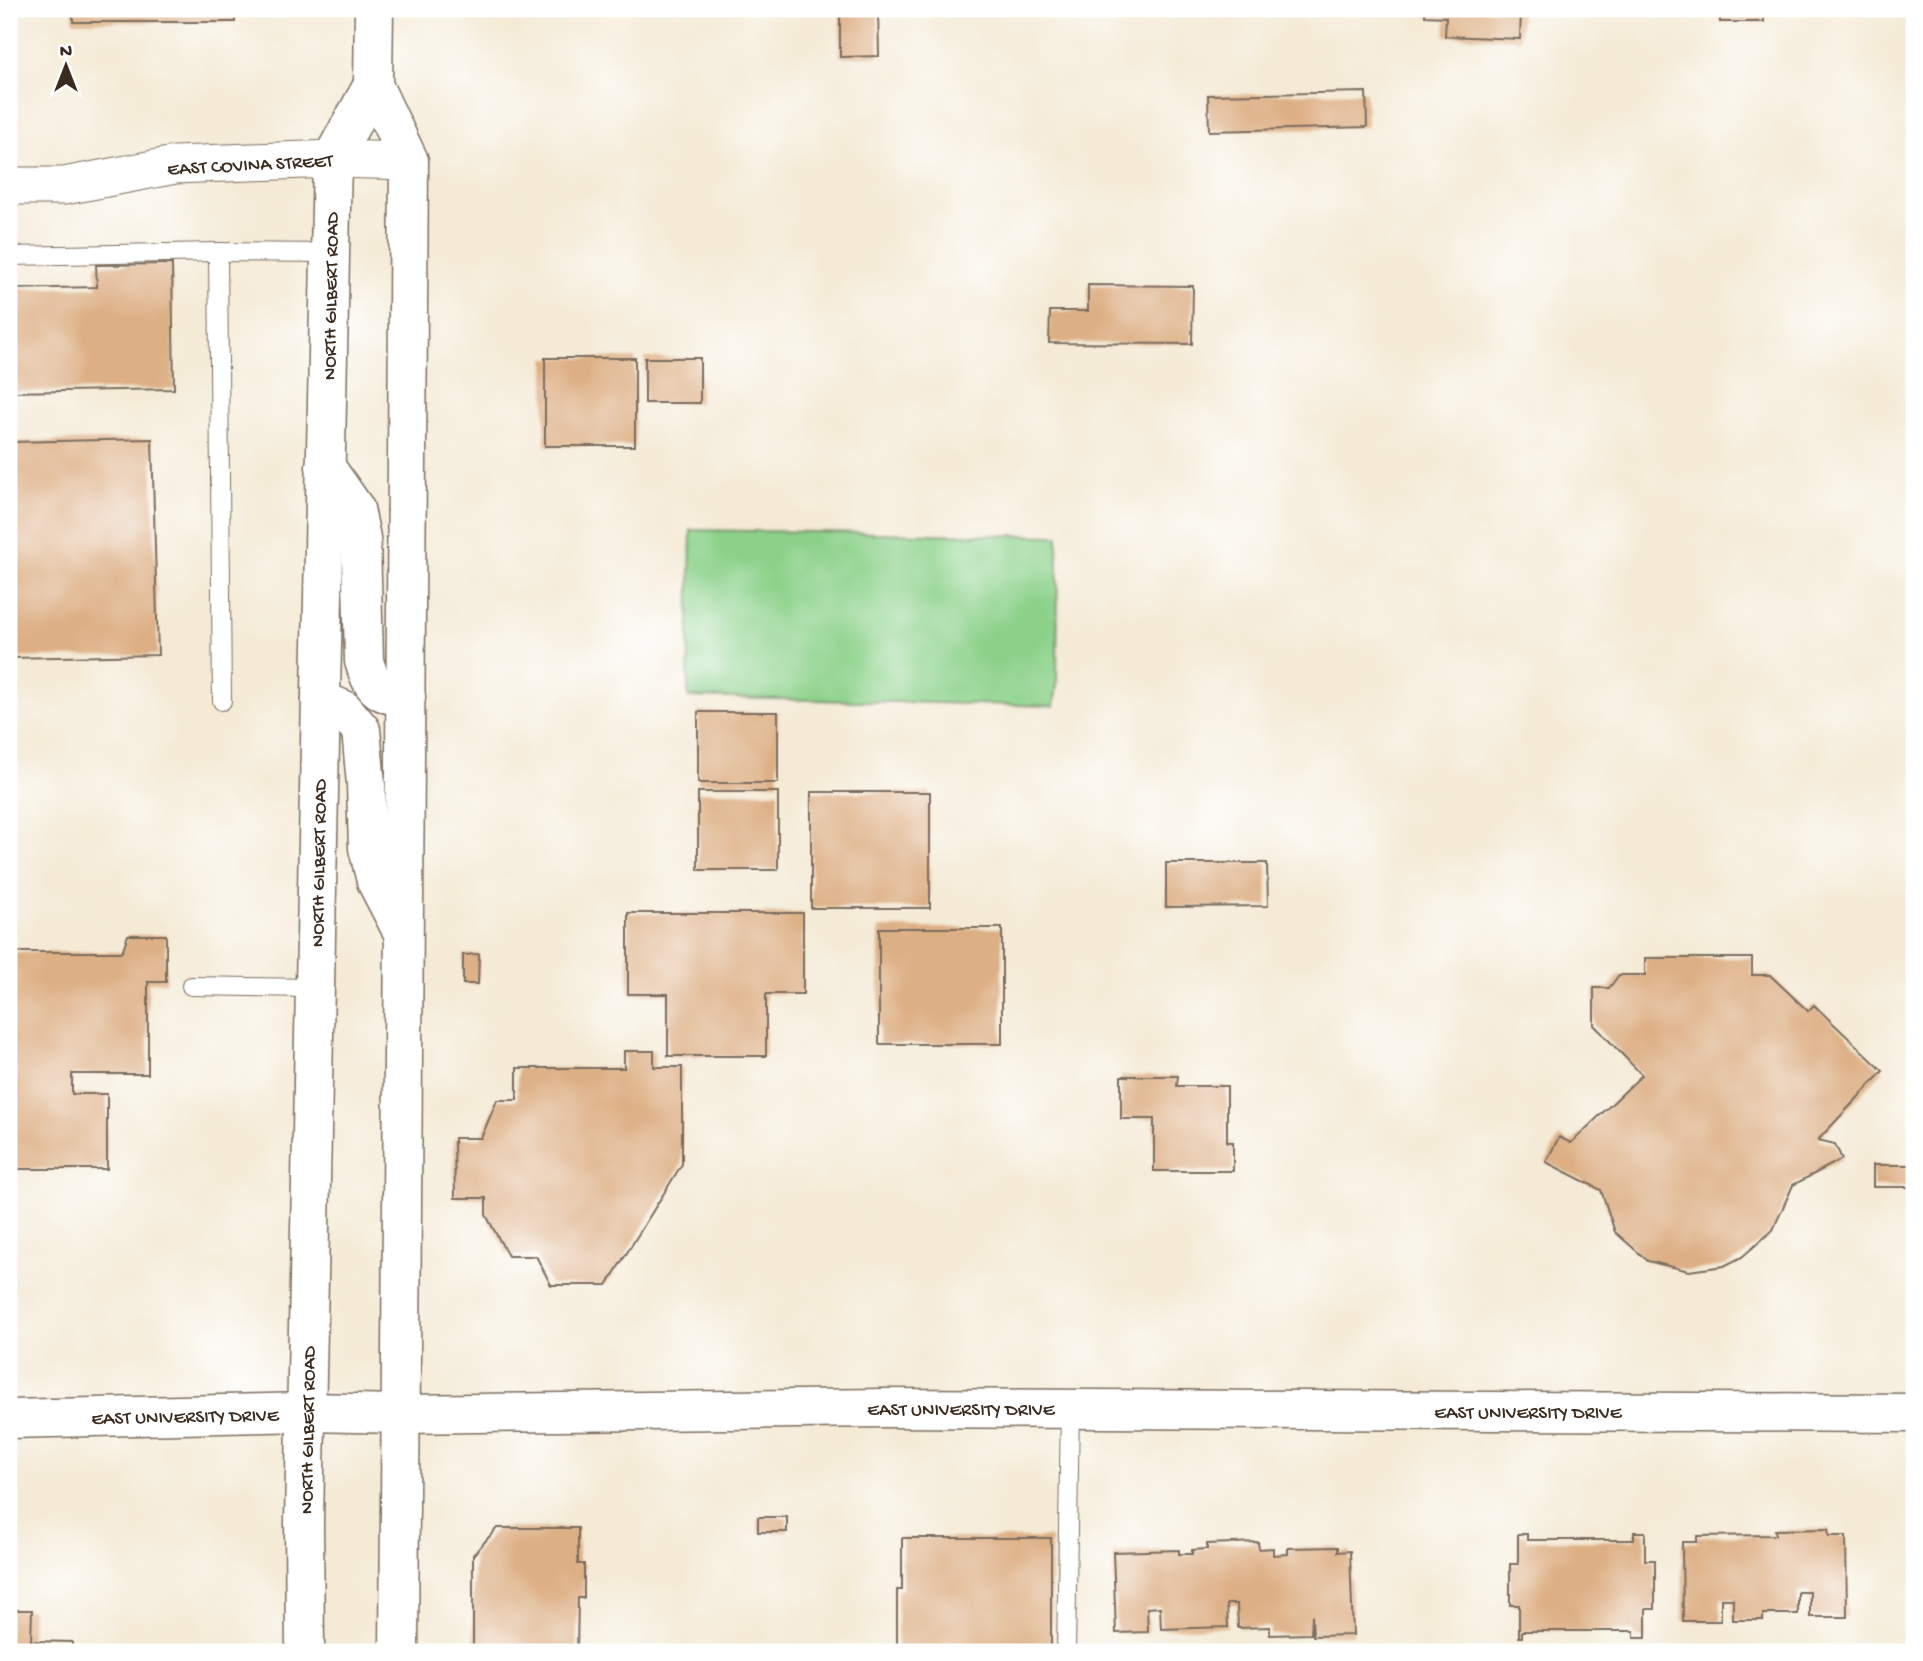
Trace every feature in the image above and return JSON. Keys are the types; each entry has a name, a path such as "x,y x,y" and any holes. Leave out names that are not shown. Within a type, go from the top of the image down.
{"main road":[{"name":"NORTH GILBERT ROAD","path":"374,9 373,85 409,161 399,1652"},
{"name":"NORTH GILBERT ROAD","path":"305,1652 304,1521 332,159 373,85"},
{"path":"325,466 355,509 361,538 364,661 369,676 380,692 406,698"},
{"path":"321,700 345,710 361,730 368,848 376,881 404,935"},
{"name":"EAST UNIVERSITY DRIVE","path":"9,1419 307,1412 400,1414 885,1408 1914,1413"}],"street":[{"name":"EAST COVINA STREET","path":"9,186 64,186 175,164 332,159 409,161"}],"lane":[{"path":"218,252 222,701"},
{"path":"9,256 330,253"},
{"path":"191,986 315,988"},
{"path":"1066,1652 1070,1409"}],"green space":[{"path":"691,530 1058,536 1057,685 1054,706 688,697"}],"building":[{"path":"73,9 235,9 235,22 73,22"},
{"path":"840,9 878,9 879,56 840,57"},
{"path":"1425,9 1521,9 1520,39 1445,36 1446,17 1425,16"},
{"path":"1720,9 1764,9 1764,22 1720,22"},
{"path":"1366,92 1367,127 1209,131 1208,95"},
{"path":"172,264 174,389 9,392 9,289 97,287 96,265"},
{"path":"1088,285 1193,286 1192,344 1049,343 1050,311 1088,311"},
{"path":"545,358 635,358 635,446 545,446"},
{"path":"645,358 700,358 700,403 645,403"},
{"path":"152,439 158,655 9,658 9,442"},
{"path":"698,712 778,712 778,783 698,783"},
{"path":"698,792 778,792 778,870 698,870"},
{"path":"811,792 930,792 930,908 811,908"},
{"path":"1166,863 1267,863 1268,906 1166,907"},
{"path":"628,913 803,913 803,994 766,994 766,1056 668,1056 668,994 628,994"},
{"path":"879,928 1002,928 1002,1044 879,1044"},
{"path":"128,935 166,935 166,982 148,982 148,1074 72,1074 72,1094 107,1094 107,1169 9,1169 9,952 122,952"},
{"path":"479,954 478,984 463,984 463,955"},
{"path":"1645,958 1752,958 1752,975 1770,975 1808,1011 1814,1005 1883,1071 1818,1140 1835,1144 1842,1159 1793,1185 1773,1230 1742,1257 1724,1266 1689,1271 1648,1261 1615,1232 1601,1190 1546,1162 1559,1137 1571,1143 1642,1075 1594,1025 1594,988 1609,988 1619,975 1645,975"},
{"path":"624,1051 654,1051 654,1067 682,1067 682,1164 607,1285 551,1285 536,1256 508,1256 486,1215 486,1198 455,1198 454,1138 481,1138 497,1100 517,1100 517,1068 624,1068"},
{"path":"1121,1076 1178,1076 1177,1086 1227,1086 1227,1142 1233,1142 1233,1171 1154,1171 1154,1119 1121,1119"},
{"path":"1873,1165 1914,1165 1914,1187 1873,1187"},
{"path":"758,1517 787,1517 787,1532 758,1532"},
{"path":"497,1528 578,1528 578,1564 584,1564 584,1598 578,1598 577,1652 473,1652 473,1555"},
{"path":"1828,1529 1829,1536 1846,1536 1847,1617 1810,1617 1810,1592 1798,1592 1798,1614 1763,1614 1763,1620 1733,1620 1733,1599 1721,1599 1721,1621 1683,1621 1682,1542 1697,1542 1697,1536 1776,1535 1775,1530"},
{"path":"1634,1532 1645,1532 1645,1560 1655,1560 1655,1609 1646,1609 1646,1638 1634,1638 1634,1631 1522,1631 1522,1637 1519,1637 1519,1605 1510,1605 1510,1564 1518,1564 1518,1534 1527,1534 1527,1540 1634,1540"},
{"path":"902,1538 1051,1538 1051,1652 897,1652 897,1590 902,1590"},
{"path":"1258,1542 1259,1549 1273,1548 1273,1555 1288,1554 1288,1548 1338,1547 1338,1552 1350,1551 1353,1635 1313,1636 1312,1615 1311,1634 1270,1635 1270,1627 1238,1628 1237,1604 1227,1604 1228,1627 1161,1629 1160,1607 1147,1608 1148,1632 1116,1633 1113,1552 1179,1550 1179,1554 1192,1554 1192,1550 1207,1549 1207,1544"},
{"path":"9,1610 32,1610 31,1641 72,1642 72,1652 9,1652"}]}
